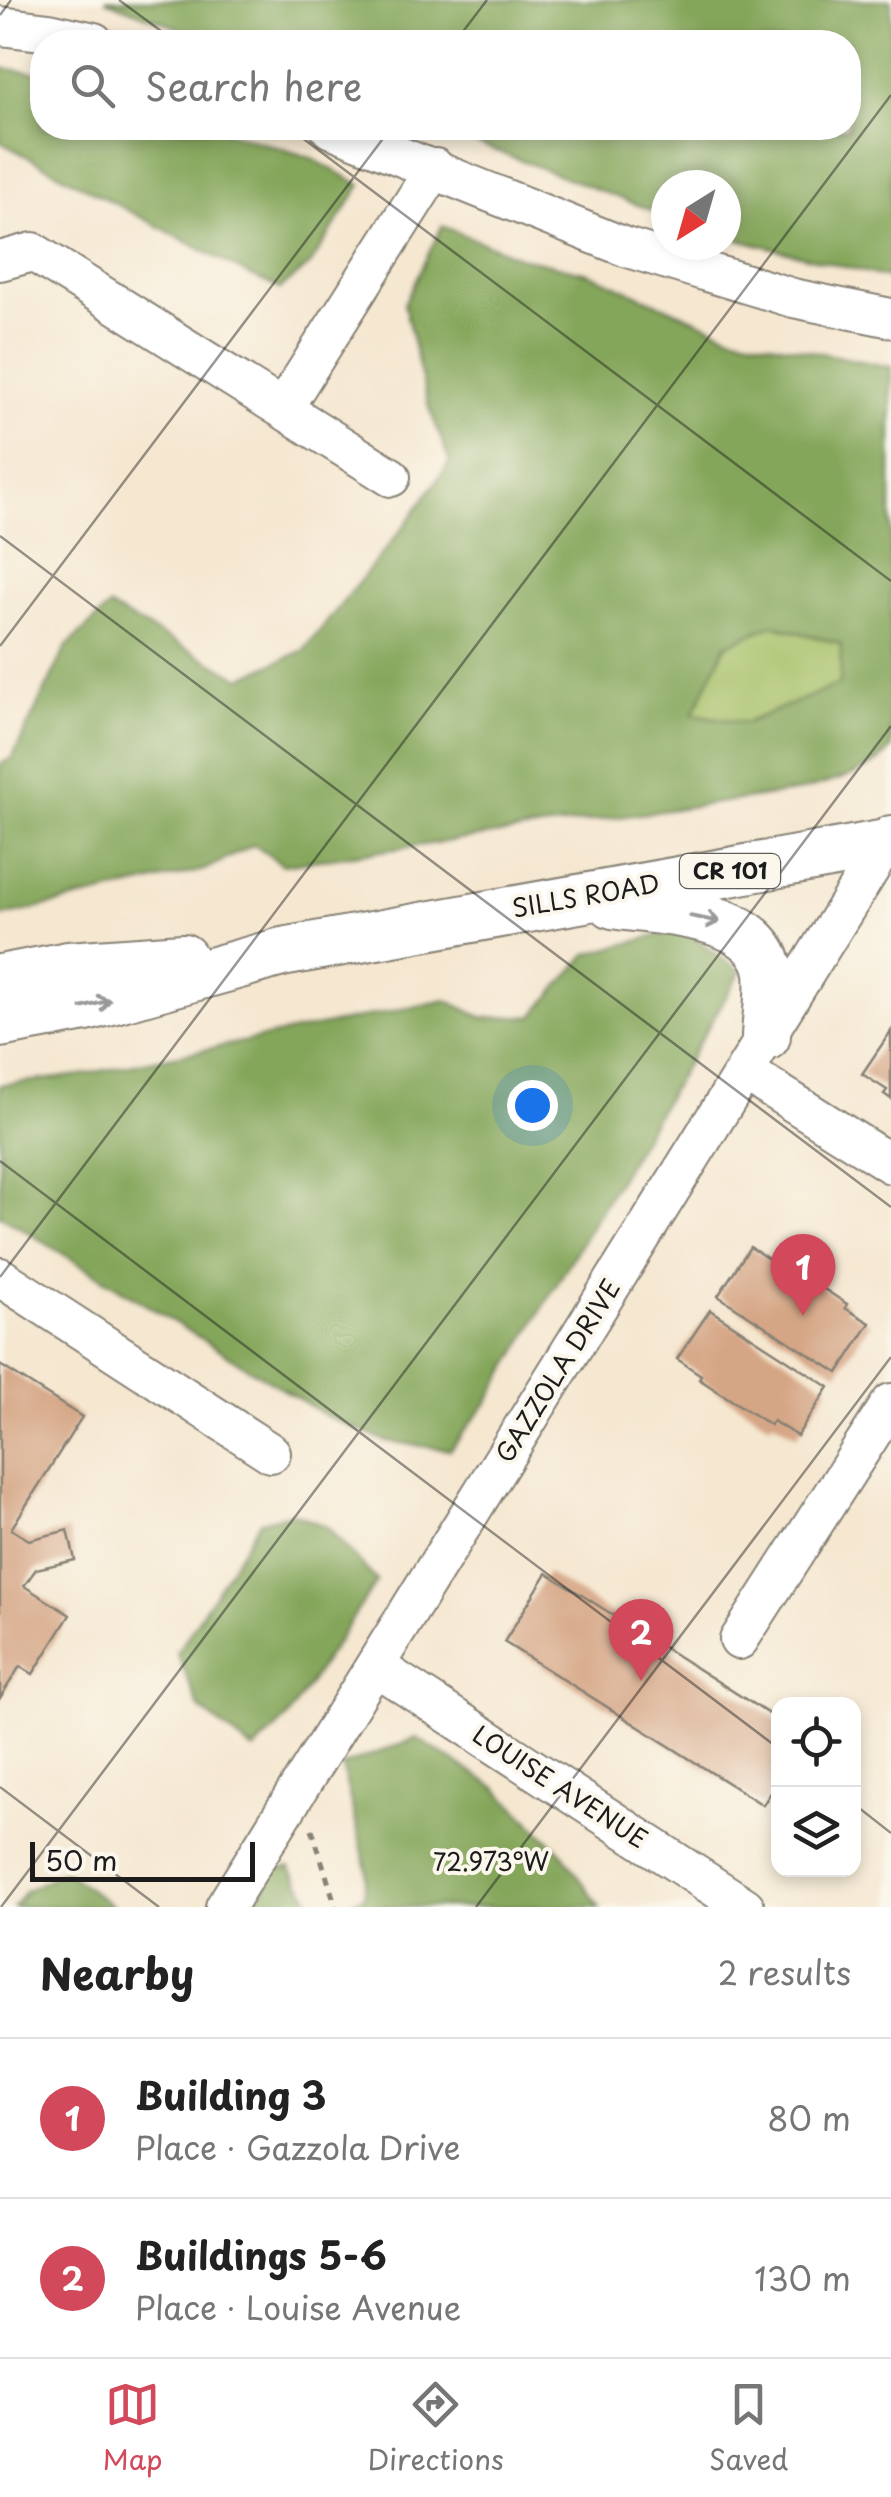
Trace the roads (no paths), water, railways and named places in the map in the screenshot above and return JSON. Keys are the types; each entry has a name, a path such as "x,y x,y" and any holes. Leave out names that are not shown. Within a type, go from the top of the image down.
{"main road":[{"name":"SILLS ROAD","path":"0,1023 86,1007 282,952 889,840"},
{"path":"574,898 710,920 743,932 764,956 768,973 756,1054"},
{"name":"SILLS ROAD","path":"0,979 68,966 282,952"}],"street":[{"path":"0,26 33,30"},
{"path":"362,140 678,265 793,298 891,318"},
{"path":"283,408 435,168"},
{"path":"0,260 33,252 391,476"},
{"name":"GAZZOLA DRIVE","path":"224,1907 889,840"},
{"path":"756,1054 891,1164"},
{"path":"0,1277 272,1453"},
{"path":"739,1640 891,1403"},
{"name":"LOUISE AVENUE","path":"375,1666 744,1907"}],"place":[{"name":"Building 3","path":"803,1316"},
{"name":"Buildings 5-6","path":"641,1681"}]}
